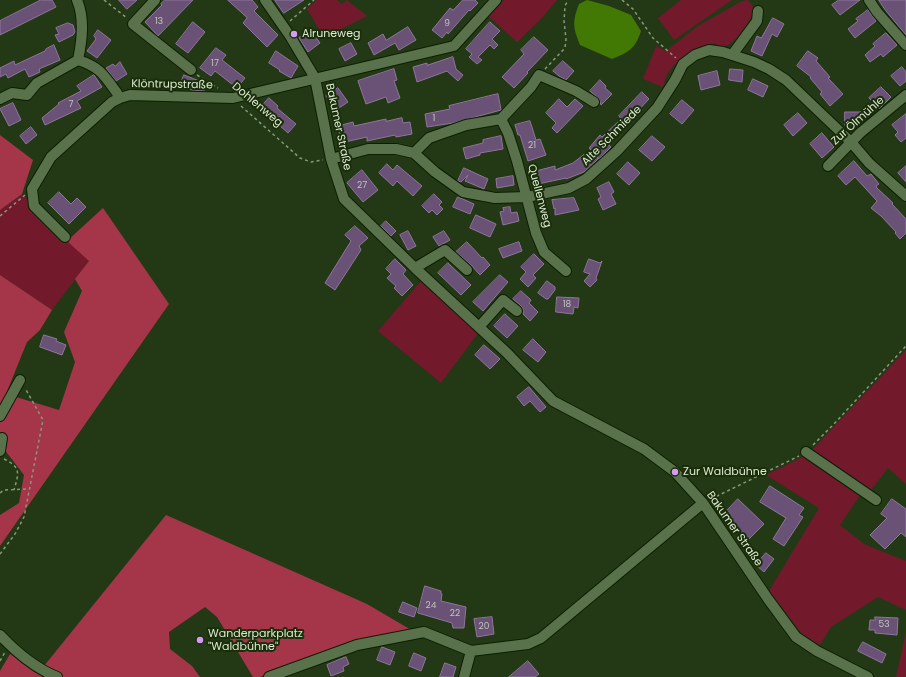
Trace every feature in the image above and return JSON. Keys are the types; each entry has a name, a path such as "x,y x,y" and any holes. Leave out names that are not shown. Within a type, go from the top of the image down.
{"street":[{"path":"78,0 82,27 82,41 78,60"},
{"path":"155,0 133,24 191,70"},
{"name":"Bakumer Straße","path":"265,0 315,78 331,159 344,199 415,268 507,353 553,401 644,449 674,472 703,503 768,599 796,637 817,651 868,677"},
{"path":"315,78 454,46 496,0"},
{"path":"870,0 877,12 906,45"},
{"path":"732,55 757,21 758,10"},
{"path":"683,64 695,55 709,50 723,52 769,69 786,80 851,142 869,163 906,196"},
{"path":"0,99 12,93 27,95 37,83 78,60 91,64 103,73 117,93"},
{"name":"Alte Schmiede","path":"414,153 435,172 463,192 495,198 527,197 569,188 586,180 617,151 657,108 675,80 683,64"},
{"path":"331,159 368,149 396,149 414,153 429,138 466,125 501,119 531,87 539,75 576,91 594,102"},
{"name":"Klöntrupstraße","path":"32,189 51,157 112,102 120,98 130,95 233,98 315,78"},
{"name":"Zur Ölmühle","path":"828,166 860,133 906,96"},
{"name":"Quellenweg","path":"501,119 508,133 536,233 544,252 566,271"},
{"path":"32,189 34,206 65,236"},
{"path":"415,268 445,250 467,270"},
{"path":"479,327 503,300 517,311"},
{"path":"0,416 20,380"},
{"path":"1,450 2,438"},
{"path":"806,452 876,500"},
{"path":"268,677 357,645 424,632 471,651 528,644 541,638 703,503"},
{"path":"0,635 9,645 25,658 45,672 57,677"},
{"path":"464,677 471,651"}],"path":[{"path":"104,0 118,10 133,24"},
{"path":"283,26 314,0"},
{"path":"539,75 565,48 566,39 564,21 565,6 568,0"},
{"path":"622,0 633,9 654,38 683,64"},
{"name":"Dohlenweg","path":"191,70 221,90"},
{"name":"Dohlenweg","path":"233,98 300,158 311,162 331,159"},
{"path":"0,216 32,189"},
{"path":"703,503 806,452 906,346"},
{"path":"0,554 15,534 24,517 43,420 20,380"},
{"path":"1,450 2,458 11,462 17,467 19,474 14,490"},
{"path":"0,493 4,490 29,489"}],"shaded area":[{"path":"317,0 337,0 342,4 347,0 367,16 324,38 307,9"},
{"path":"504,0 557,0 540,20 517,42 488,16"},
{"path":"587,0 609,6 631,15 641,31 631,49 612,59 580,45 576,34 574,20 579,4"},
{"path":"681,0 732,0 674,40 658,18"},
{"path":"748,0 755,9 744,29 736,39 727,45 719,47 715,43 690,52 674,65 667,76 663,87 643,79 656,46 666,51 698,26 742,1"},
{"path":"0,135 33,160 22,194 0,210"},
{"path":"22,194 89,261 52,310 0,275 0,210"},
{"path":"103,208 169,304 0,546 0,515 19,503 24,475 0,444 0,275 52,310 40,330 27,342 6,394 59,410 75,362 64,332 82,291 75,279 89,261 67,241"},
{"path":"421,281 479,332 441,383 378,331"},
{"path":"906,350 906,484 888,468 869,493 861,494 840,525 864,544 906,561 906,610 878,597 831,627 820,645 802,634 769,591 819,508 766,475 811,451"},
{"path":"166,515 367,604 413,631 290,665 260,677 253,677 217,617 205,607 169,632 170,649 192,666 200,677 0,677 0,671 10,654 41,672 44,666"},
{"path":"906,632 906,677 896,677"}],"building":[{"path":"41,0 52,0 56,7 0,35 0,21"},
{"path":"119,0 137,0 127,9"},
{"path":"165,0 193,0 158,36 145,22"},
{"path":"228,0 252,0 258,7 254,11 278,35 267,47 243,23 247,18"},
{"path":"275,0 304,0 284,13"},
{"path":"463,0 475,0 478,3 470,11 469,10 448,34 447,32 442,38 432,30 450,8 453,10"},
{"path":"839,0 860,0 840,15 832,5"},
{"path":"879,0 906,0 906,35 886,11"},
{"path":"868,10 876,21 855,38 848,29 858,21 856,19"},
{"path":"773,18 784,24 777,37 772,34 762,56 751,51 757,36 761,38"},
{"path":"193,22 205,32 188,53 176,44"},
{"path":"490,22 500,31 492,39 498,45 494,49 490,45 478,57 482,60 477,64 469,57 472,54 466,49"},
{"path":"68,23 73,25 75,32 73,35 59,42 55,35 59,34 56,28"},
{"path":"408,27 416,40 399,50 395,43 374,55 368,43 383,34 386,40"},
{"path":"98,30 111,40 97,58 87,51 96,39 94,36"},
{"path":"311,30 320,43 308,52 299,38"},
{"path":"886,33 897,45 883,57 881,54 870,62 865,55 875,46 873,44"},
{"path":"534,37 548,50 514,88 502,77 524,54 521,50"},
{"path":"351,43 357,54 345,61 339,49"},
{"path":"54,45 60,60 39,69 40,72 29,77 25,69 8,78 6,74 0,77 0,68 14,61 15,65 45,51"},
{"path":"216,48 226,55 222,60 245,78 237,88 215,71 211,76 200,68"},
{"path":"276,51 298,66 291,78 269,63"},
{"path":"808,51 818,58 816,61 830,77 828,78 843,94 830,106 820,94 822,92 810,78 811,77 797,66"},
{"path":"453,57 456,69 463,75 458,81 447,71 417,82 413,67 427,63 427,65"},
{"path":"563,61 574,71 566,80 553,71"},
{"path":"120,62 127,74 116,81 106,68 113,64 115,66"},
{"path":"902,67 906,72 906,81 900,86 891,76"},
{"path":"394,69 397,80 394,81 400,98 388,103 386,97 366,104 358,81"},
{"path":"730,69 743,70 742,82 729,80"},
{"path":"717,71 720,85 701,90 698,76"},
{"path":"94,75 102,87 77,101 81,108 45,125 42,118 59,104 58,103 81,91 77,86"},
{"path":"184,75 207,84 204,91 192,90 180,86"},
{"path":"753,79 768,86 763,97 748,90"},
{"path":"600,80 606,86 605,88 612,94 601,105 599,99 590,91"},
{"path":"881,87 891,97 879,109 869,98"},
{"path":"338,88 348,102 336,110 326,96"},
{"path":"642,92 649,99 633,116 634,118 614,137 615,138 609,145 611,147 599,159 597,157 598,159 584,172 566,179 538,184 536,171 555,166 555,170 573,163 591,149 589,148 600,135 602,137 621,119 619,116"},
{"path":"498,94 501,110 453,123 427,127 425,114 450,109 449,106"},
{"path":"269,98 278,106 277,108 296,124 288,133 260,108"},
{"path":"559,99 567,107 575,99 583,106 557,133 552,128 556,123 546,113"},
{"path":"682,100 694,110 682,124 670,114"},
{"path":"13,103 21,120 9,126 0,109"},
{"path":"845,112 861,112 861,124 845,125"},
{"path":"798,113 807,123 793,136 784,125"},
{"path":"906,114 906,138 901,142 895,135 898,132 892,125"},
{"path":"402,118 403,123 410,122 412,134 396,137 395,135 367,141 367,137 345,142 341,140 338,126 353,122 354,126 386,119 386,121"},
{"path":"530,121 536,140 540,139 546,155 528,161 520,135 518,135 515,125"},
{"path":"31,127 37,135 26,144 20,136"},
{"path":"822,133 834,147 822,158 810,144"},
{"path":"501,136 503,149 480,153 480,155 466,159 463,148 483,143 483,140"},
{"path":"652,136 665,147 652,161 639,150"},
{"path":"854,161 867,176 871,174 879,184 876,186 877,188 893,203 892,204 906,219 906,233 900,239 895,233 896,232 871,208 877,201 855,177 846,185 838,176"},
{"path":"628,162 640,173 629,185 617,174"},
{"path":"387,164 393,170 397,165 422,186 413,196 397,181 393,186 379,173"},
{"path":"906,166 906,182 898,173"},
{"path":"464,168 488,179 484,189 465,181 468,175 461,182 458,181"},
{"path":"362,170 378,190 363,202 347,183"},
{"path":"513,176 514,185 497,188 496,179"},
{"path":"609,182 614,192 611,194 616,204 603,210 598,199 601,197 597,188"},
{"path":"59,192 71,204 77,198 86,207 69,224 48,203"},
{"path":"434,194 442,202 439,205 443,209 437,215 432,210 429,213 422,206"},
{"path":"458,197 474,204 470,214 453,207"},
{"path":"574,198 579,210 555,215 555,208 554,209 552,200"},
{"path":"510,207 511,213 517,212 519,221 503,225 500,212 504,211 503,208"},
{"path":"476,215 496,224 490,237 470,228"},
{"path":"386,221 396,231 391,236 381,226"},
{"path":"355,226 368,238 359,246 361,250 335,290 325,283 351,241 345,235"},
{"path":"408,231 416,246 408,250 400,235"},
{"path":"444,231 450,240 439,246 433,237"},
{"path":"467,242 490,265 480,275 456,252"},
{"path":"519,242 522,251 503,258 499,249"},
{"path":"534,254 544,264 533,275 536,278 528,287 520,279 526,272 521,267"},
{"path":"395,259 406,270 403,274 413,285 402,296 394,288 396,286 387,278 391,274 386,269"},
{"path":"589,259 600,263 602,261 596,278 597,280 590,287 584,281 590,274 584,272"},
{"path":"448,263 471,285 461,295 438,273"},
{"path":"500,275 508,282 483,311 473,302"},
{"path":"547,281 555,287 555,290 548,299 546,299 538,293"},
{"path":"521,291 531,300 529,303 538,312 530,321 523,314 523,309 521,306 513,299"},
{"path":"557,297 579,298 578,308 574,307 573,314 556,312"},
{"path":"505,314 518,326 507,338 494,326"},
{"path":"44,335 57,339 56,341 66,345 62,355 40,347"},
{"path":"533,339 546,352 538,362 523,350"},
{"path":"484,345 500,359 490,369 475,355"},
{"path":"529,387 546,407 540,412 530,401 524,406 517,397"},
{"path":"770,486 804,508 799,515 803,517 784,546 773,539 786,518 760,502"},
{"path":"738,499 764,524 749,539 723,515"},
{"path":"892,499 906,509 906,537 901,533 885,549 870,535 887,518 881,514"},
{"path":"766,553 774,559 764,572 756,565"},
{"path":"425,586 441,591 441,601 466,607 464,628 453,628 452,623 418,613"},
{"path":"403,602 417,608 414,617 399,612"},
{"path":"492,617 494,634 477,637 474,619"},
{"path":"875,617 898,618 897,635 875,633 875,630 869,630 870,620 875,620"},
{"path":"863,642 886,654 882,663 858,651"},
{"path":"382,647 395,652 390,665 377,660"},
{"path":"414,653 426,658 421,671 409,666"},
{"path":"346,657 349,664 343,667 344,671 331,676 327,665"},
{"path":"528,661 539,674 535,677 509,677"},
{"path":"445,663 456,667 453,677 440,677"}],"place":[{"name":"Alruneweg","path":"294,34"},
{"name":"Zur Waldbühne","path":"675,472"},
{"name":"Wanderparkplatz \"Waldbühne\"","path":"200,640"}]}
